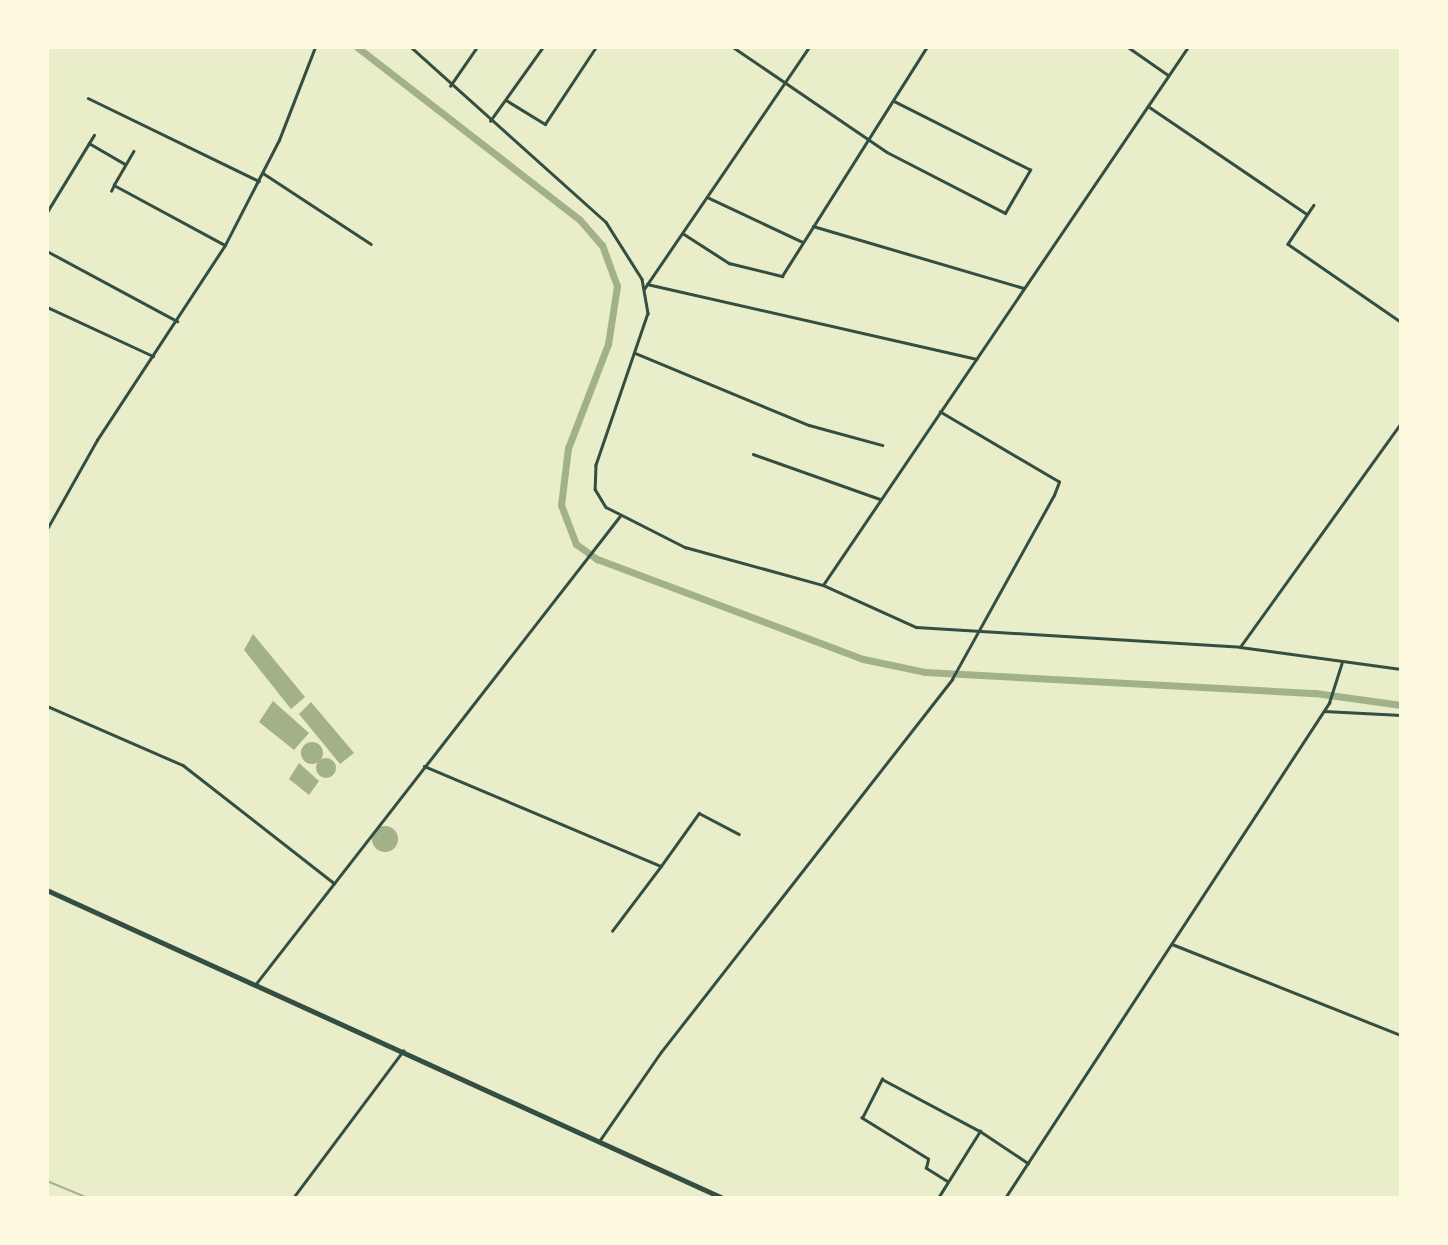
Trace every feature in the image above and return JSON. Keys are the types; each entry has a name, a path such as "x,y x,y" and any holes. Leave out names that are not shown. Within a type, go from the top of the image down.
{"main road":[{"path":"47,890 723,1198"}],"street":[{"path":"47,529 225,244 263,173 315,47"},
{"path":"411,47 489,123 606,222 644,289 648,313 596,465 599,498 620,516 685,547 823,585 916,626 980,633 1240,647 1401,669"},
{"path":"450,86 477,47"},
{"path":"489,123 543,47"},
{"path":"506,100 545,124 596,47"},
{"path":"733,47 785,85 871,141 1005,213 1030,170 895,102"},
{"path":"644,289 709,198 809,47"},
{"path":"684,234 729,263 782,276 871,141 927,47"},
{"path":"1128,47 1168,75"},
{"path":"823,585 1188,47"},
{"path":"88,97 259,181"},
{"path":"1148,106 1307,214"},
{"path":"47,212 94,135"},
{"path":"89,143 125,164"},
{"path":"111,191 134,151"},
{"path":"263,173 371,244"},
{"path":"114,184 225,244"},
{"path":"709,198 803,242"},
{"path":"1314,205 1288,244 1401,322"},
{"path":"813,226 1026,289"},
{"path":"47,251 177,321"},
{"path":"647,285 977,359"},
{"path":"47,307 153,356"},
{"path":"635,353 809,425 882,445"},
{"path":"600,1140 661,1052 952,679 957,664 980,633 1059,482 940,412"},
{"path":"1240,647 1401,423"},
{"path":"753,454 880,499"},
{"path":"255,985 583,560 620,516"},
{"path":"1005,1198 1324,711 1342,662"},
{"path":"47,706 183,765 334,883"},
{"path":"1324,711 1401,715"},
{"path":"424,766 661,866"},
{"path":"612,931 699,813 739,834"},
{"path":"1172,944 1401,1035"},
{"path":"293,1198 403,1051"},
{"path":"948,1182 926,1168 928,1159 862,1118 882,1079 980,1131 1028,1163"},
{"path":"938,1198 980,1131"}],"shaded area":[{"path":"253,634 305,697 291,709 244,650"},
{"path":"273,701 309,733 294,750 259,722"},
{"path":"311,702 354,753 340,764 299,714"},
{"path":"312,742 320,745 323,753 320,761 312,764 304,761 301,753 304,745"},
{"path":"326,758 333,761 336,768 333,775 326,778 319,775 316,768 319,761"},
{"path":"299,763 319,781 309,795 289,779"},
{"path":"385,826 394,830 398,839 394,848 385,852 376,848 372,839 376,830"}],"waterway":[{"path":"357,47 579,219 602,245 617,286 608,344 568,448 561,505 576,544 597,559 863,659 925,672 1315,693 1401,705"},
{"path":"47,1181 88,1198"}]}
